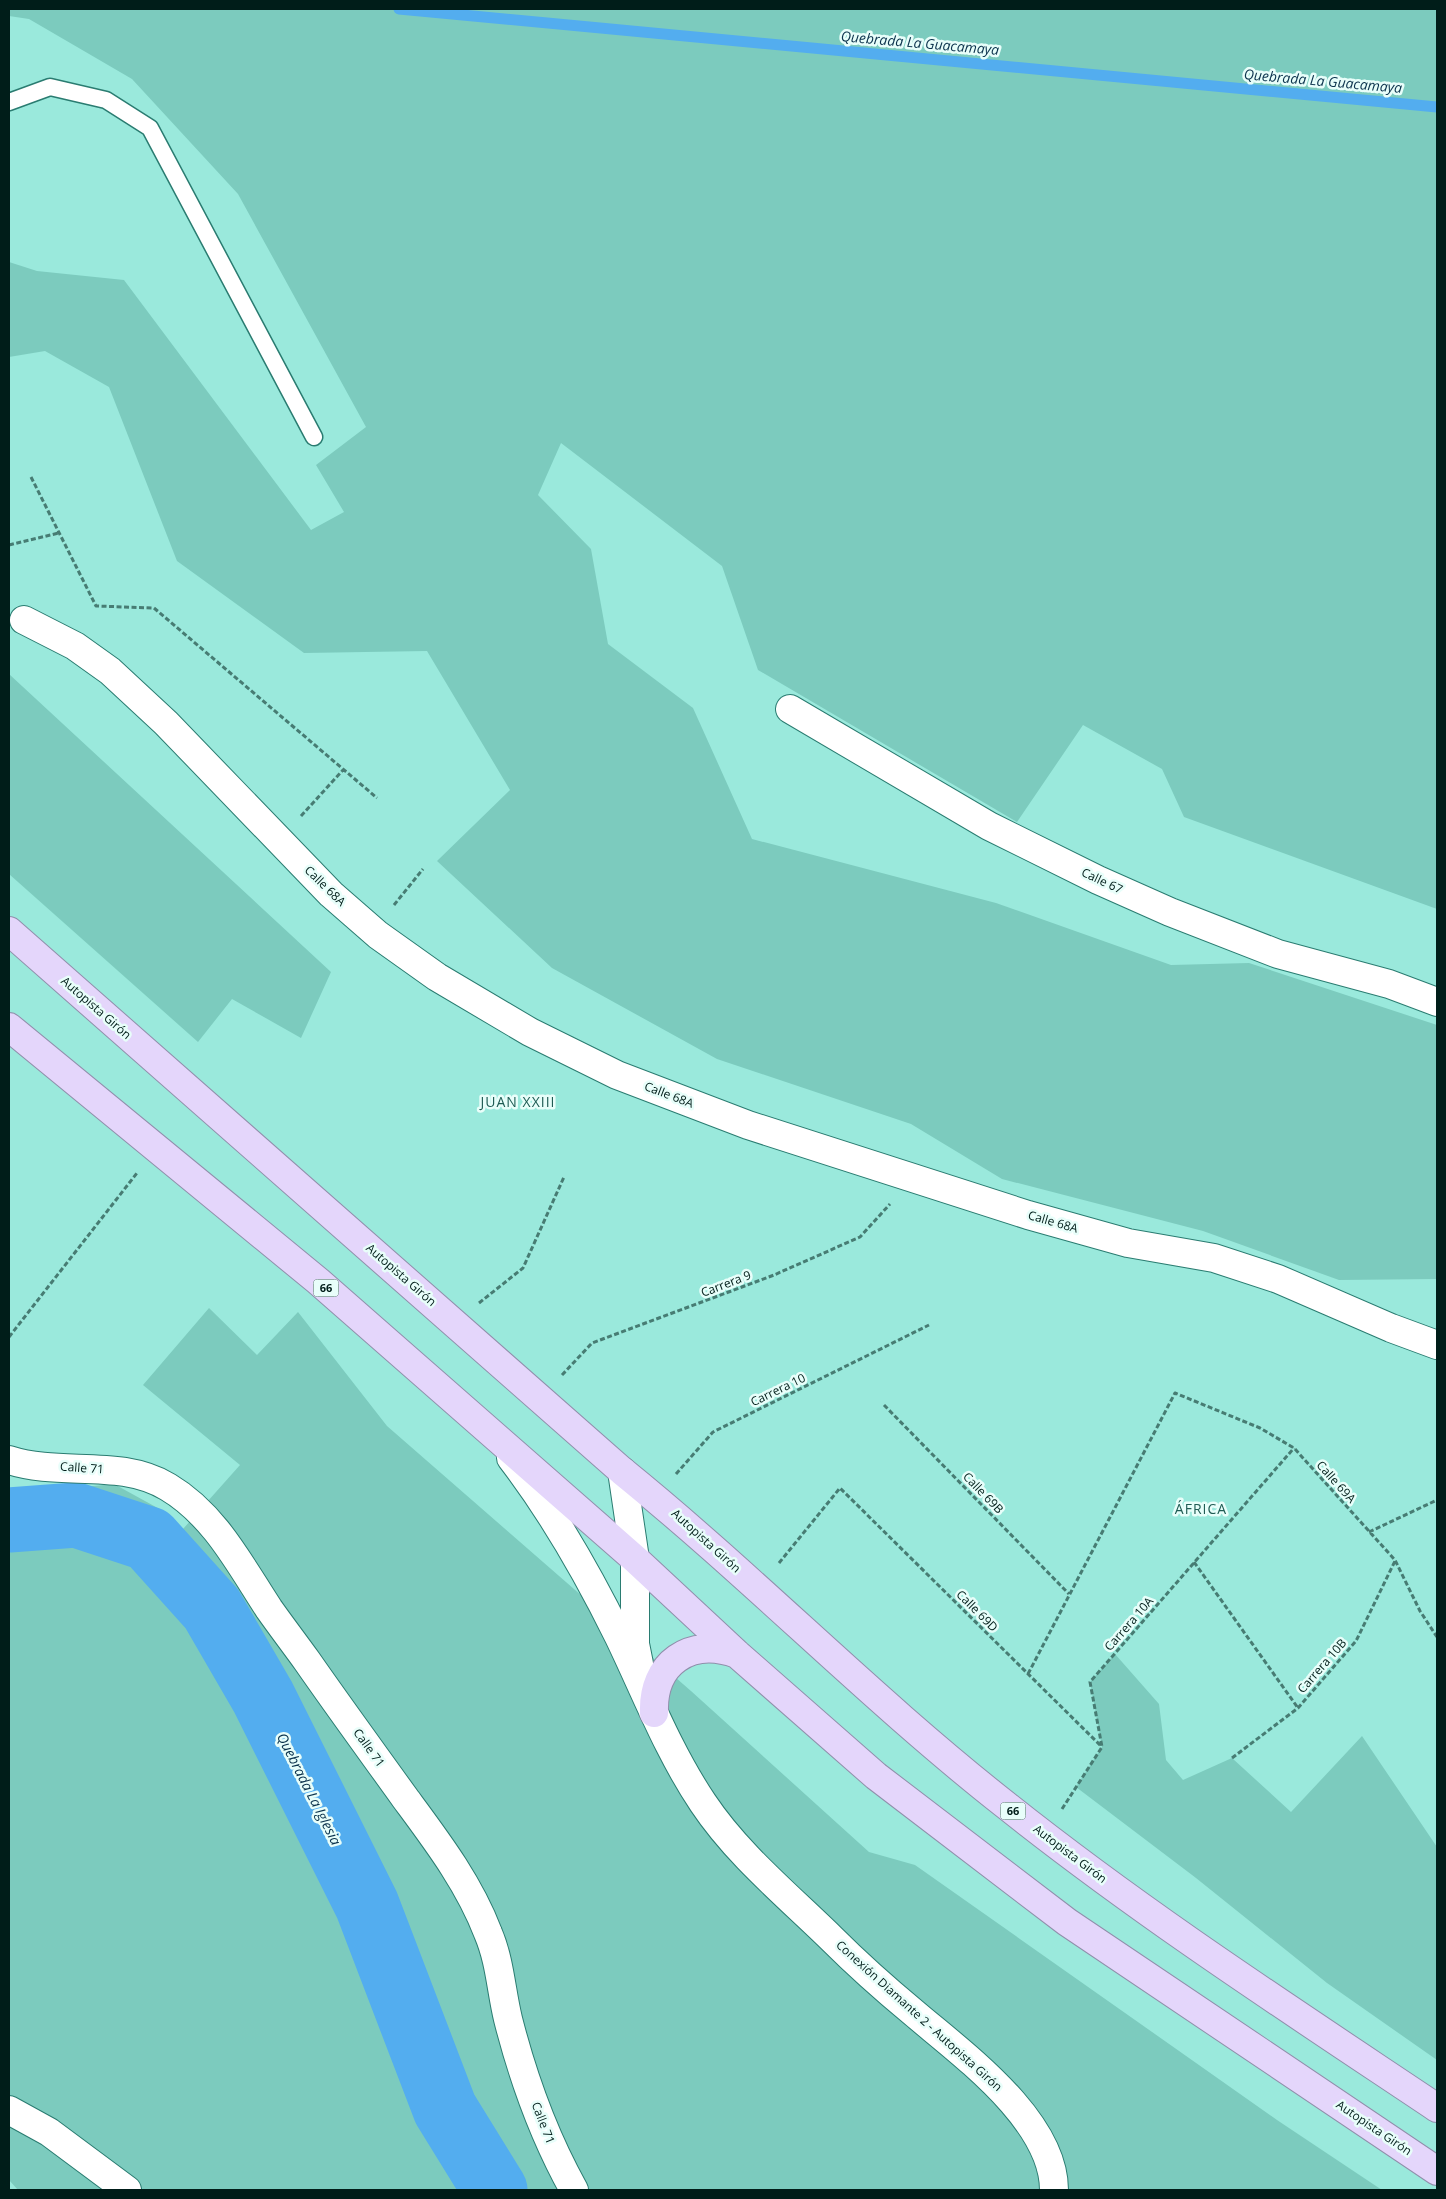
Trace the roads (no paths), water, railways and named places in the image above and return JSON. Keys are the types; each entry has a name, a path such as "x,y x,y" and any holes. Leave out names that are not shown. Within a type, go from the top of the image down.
{"highway":[{"name":"Autopista Girón","path":"9,930 540,1396 622,1471 658,1499 942,1752 1045,1835 1129,1898 1437,2108"},
{"name":"Autopista Girón","path":"9,1027 244,1219 635,1559 737,1654 876,1776 1067,1922 1437,2171"},
{"path":"654,1713 653,1697 657,1681 666,1668 678,1657 692,1650 707,1648 722,1649 737,1654"}],"street":[{"name":"Calle 68A","path":"24,620 75,646 110,671 166,723 331,894 373,930 437,976 530,1032 617,1075 748,1125 913,1180 1028,1215 1128,1243 1214,1258 1278,1279 1392,1328 1437,1345"},
{"name":"Calle 67","path":"790,709 989,826 1107,884 1170,912 1278,954 1389,984 1437,1002"},
{"name":"Conexión Diamante 2 - Autopista Girón","path":"498,1440 555,1519 580,1561 676,1759 699,1797 740,1850 862,1969 1003,2090 1030,2124 1042,2148 1054,2190"},
{"name":"Calle 71","path":"9,1460 70,1468 135,1473 168,1487 199,1511 227,1543 269,1609 438,1843 465,1884 488,1932 499,1966 508,2018 527,2080 550,2143 574,2190"},
{"name":"Conexión Diamante 2 - Autopista Girón","path":"622,1471 635,1559 635,1644 643,1679 654,1713"},
{"path":"9,2110 49,2132 127,2190"}],"lane":[{"path":"9,102 50,87 106,100 150,128 314,437"}],"waterway":[{"name":"Quebrada La Guacamaya","path":"399,9 1437,107"},
{"name":"Quebrada La Iglesia","path":"9,1520 76,1515 149,1539 212,1609 263,1697 367,1905 445,2109 495,2190"}],"district":[{"name":"JUAN XXIII","path":"518,1102"},
{"name":"ÁFRICA","path":"1201,1509"}]}
